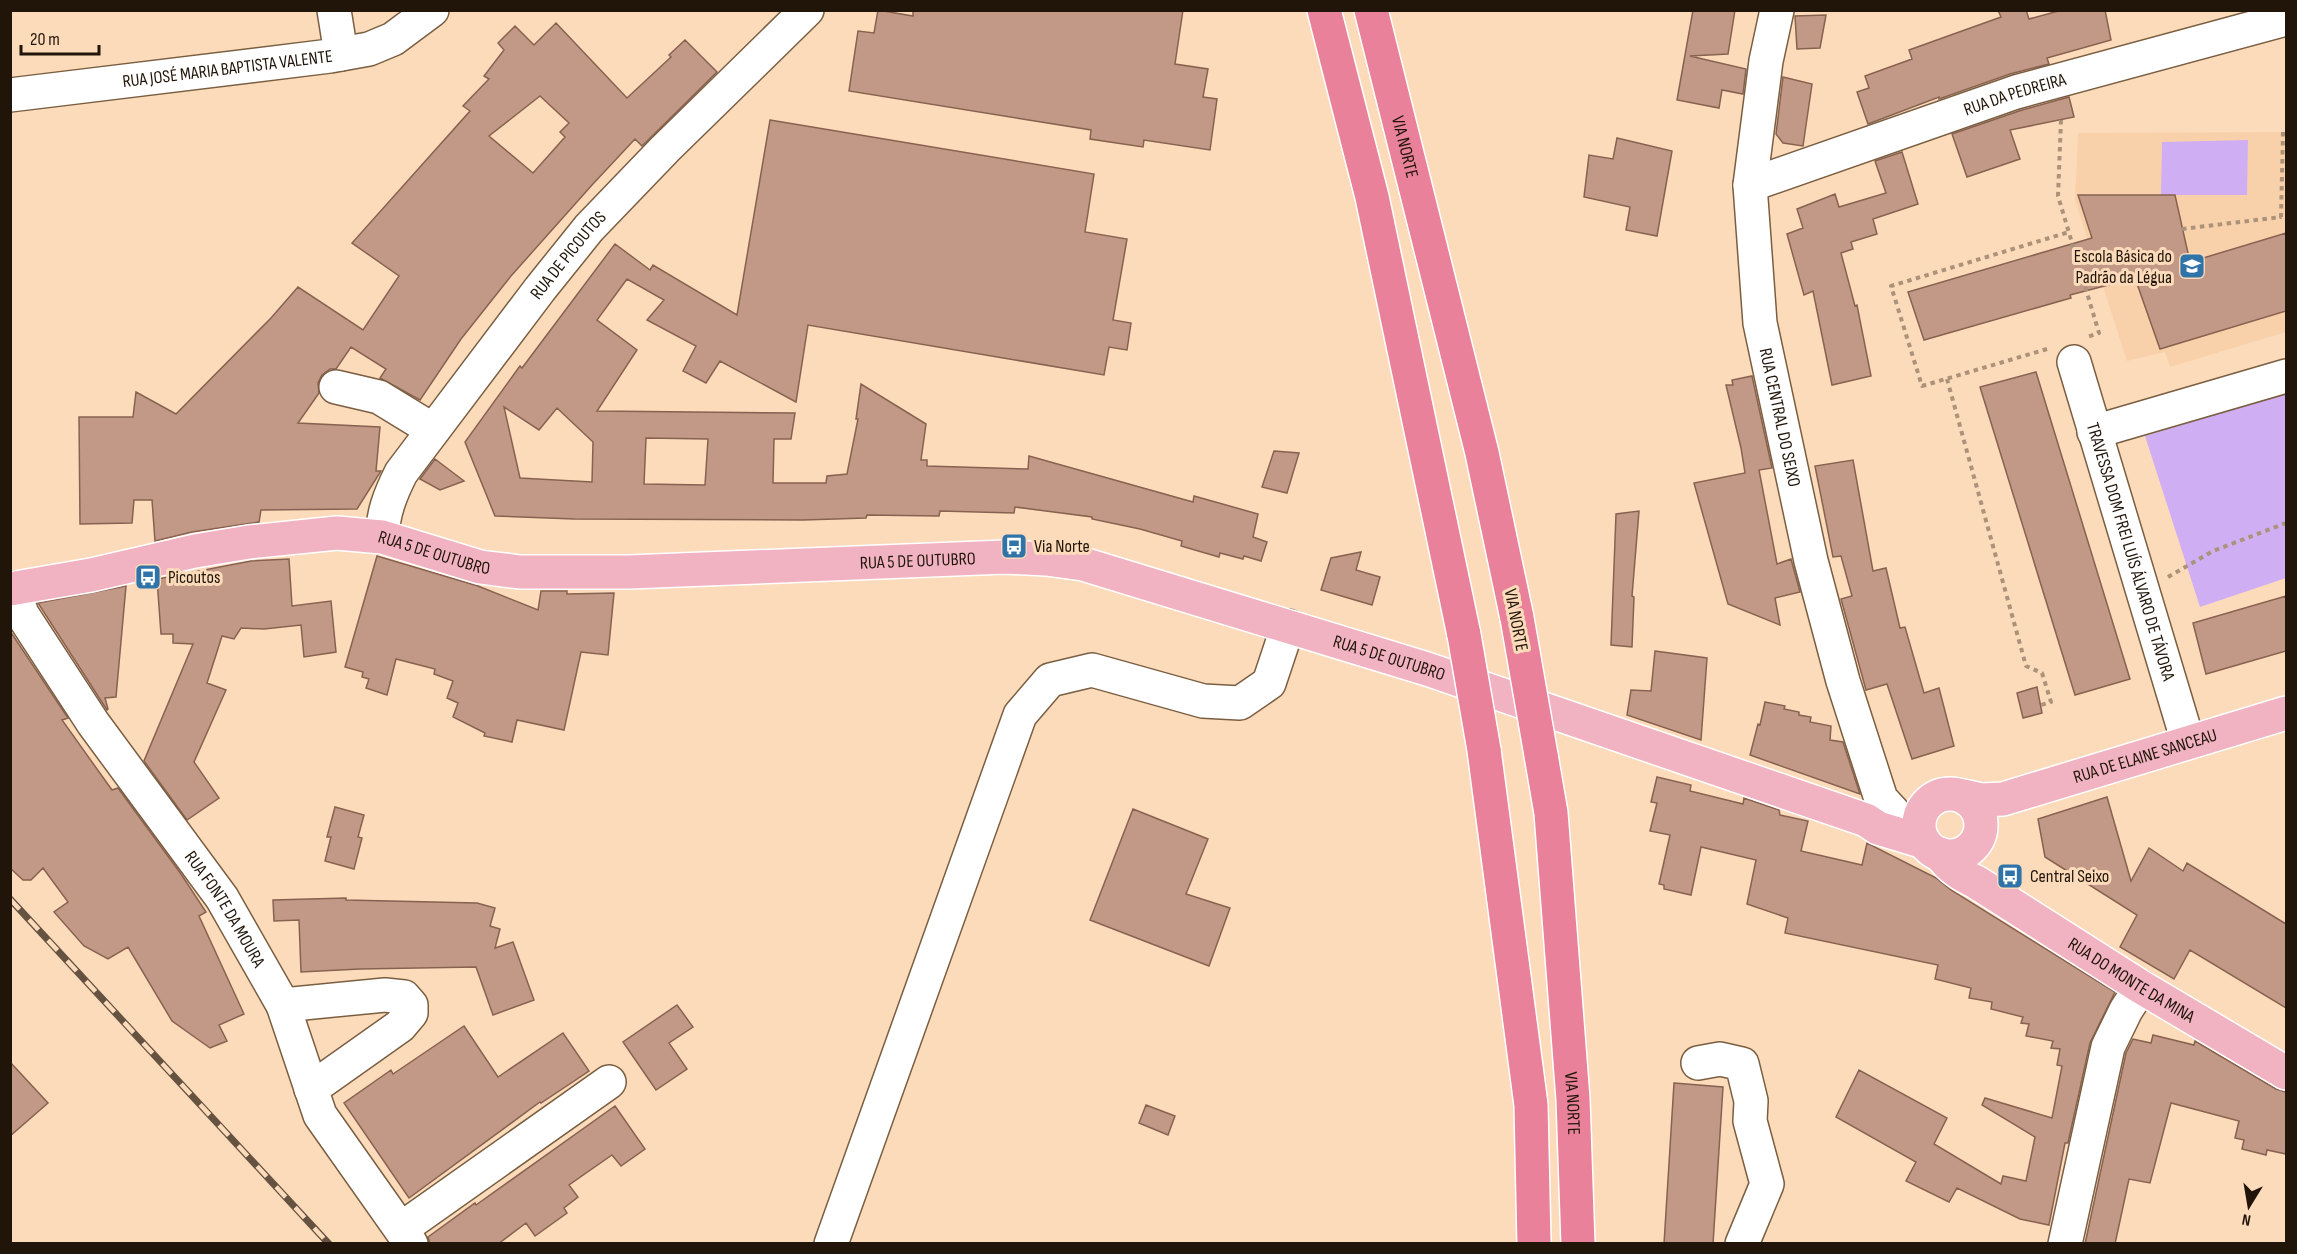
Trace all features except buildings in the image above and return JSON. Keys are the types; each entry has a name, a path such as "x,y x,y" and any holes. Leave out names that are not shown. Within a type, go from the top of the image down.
{"highway":[{"path":"1324,10 1372,197 1464,635 1484,750 1531,1105 1534,1244"},
{"name":"VIA NORTE","path":"1371,10 1482,453 1517,618 1551,813 1573,1100 1578,1244"}],"main road":[{"name":"RUA 5 DE OUTUBRO","path":"12,588 91,575 195,551 249,542 337,533 382,537 480,567 520,572 629,573 903,560 1005,557 1046,559 1083,564 1427,669 1909,828"},
{"name":"RUA DE ELAINE SANCEAU","path":"1964,796 1982,800 2003,799 2286,713"},
{"path":"1976,882 1979,836 1982,820 1972,802 1964,796 1954,794 1936,796 1926,804 1909,828 1950,856 1960,855 1970,849 1979,836 1989,814 2003,799"},
{"name":"RUA DO MONTE DA MINA","path":"1909,828 1960,875 1976,882 2140,987 2286,1073"}],"street":[{"path":"334,10 341,54"},
{"name":"RUA JOSÉ MARIA BAPTISTA VALENTE","path":"10,94 369,50 393,39 432,10"},
{"name":"RUA DE PICOUTOS","path":"382,537 382,518 397,481 540,289 589,228 673,141 807,10"},
{"name":"RUA CENTRAL DO SEIXO","path":"1776,10 1766,61 1750,184 1760,323 1811,561 1843,681 1881,799 1909,828"},
{"name":"RUA DA PEDREIRA","path":"1750,184 2016,92 2286,19"},
{"name":"TRAVESSA DOM FREI LUÍS ÁLVARO DE TÁVORA","path":"2071,353 2187,742"},
{"path":"2094,432 2286,376"},
{"path":"336,387 379,397 433,430"},
{"name":"RUA FONTE DA MOURA","path":"12,588 22,614 93,723 222,898 284,1005 320,1115 406,1236"},
{"path":"831,1244 1020,715 1050,680 1092,670 1203,701 1240,703 1269,683 1288,626"},
{"path":"2065,1244 2108,1047 2140,987"},
{"path":"284,1005 385,995 404,997 411,1005 411,1013 399,1026 311,1089"},
{"path":"1698,1063 1720,1059 1742,1064 1750,1101 1750,1121 1767,1184 1742,1244"},
{"path":"406,1236 609,1082"}],"path":[{"path":"2061,120 2058,196 2069,232 2099,333 2071,353 1922,386 1891,286 2069,232"},
{"path":"2182,229 2284,216 2283,132"},
{"path":"1947,379 2026,666 2042,673 2051,702 2041,705"},
{"path":"2142,591 2213,551 2286,523"}],"shaded area":[{"name":"Escola Básica do Padrão da Légua","path":"2286,132 2286,332 2170,367 2165,352 2127,361 2075,200 2078,133"},
{"path":"2248,140 2247,195 2161,195 2162,142"},
{"path":"2286,393 2286,578 2200,607 2145,436"}],"railway":[{"path":"10,899 329,1244"}],"place":[{"name":"Escola Básica do Padrão da Légua","path":"2192,266"},
{"name":"Via Norte","path":"1014,546"},
{"name":"Picoutos","path":"148,577"},
{"name":"Central Seixo","path":"2010,876"}]}
